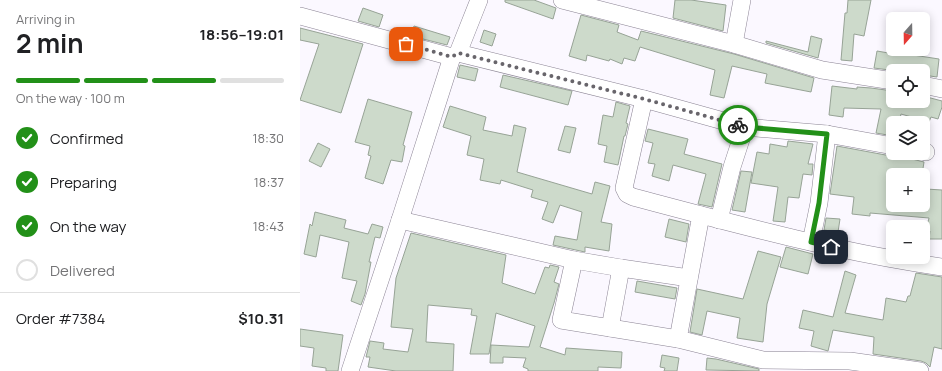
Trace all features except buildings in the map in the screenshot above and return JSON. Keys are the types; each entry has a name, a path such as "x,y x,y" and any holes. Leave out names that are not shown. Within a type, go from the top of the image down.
{"street":[{"path":"350,371 455,55 479,0"},
{"path":"562,0 734,44 822,70 886,79"},
{"path":"734,44 742,0"},
{"path":"300,16 455,55 644,99 745,127 827,134 886,145"},
{"path":"930,86 942,89"},
{"path":"644,99 624,188 627,194 633,197 719,220 811,242 900,261 942,267"},
{"path":"719,220 732,167 745,127"},
{"path":"811,242 819,203 827,134"},
{"path":"678,339 701,215"},
{"path":"400,220 574,260 689,278"},
{"path":"574,260 561,320 678,339 763,365 850,361 920,371"},
{"path":"610,328 621,268"}],"way so far":[{"path":"406,44 452,57 458,53 644,99 738,125"}],"route":[{"path":"738,125 745,127 827,134 819,203 811,242 831,247"}]}
